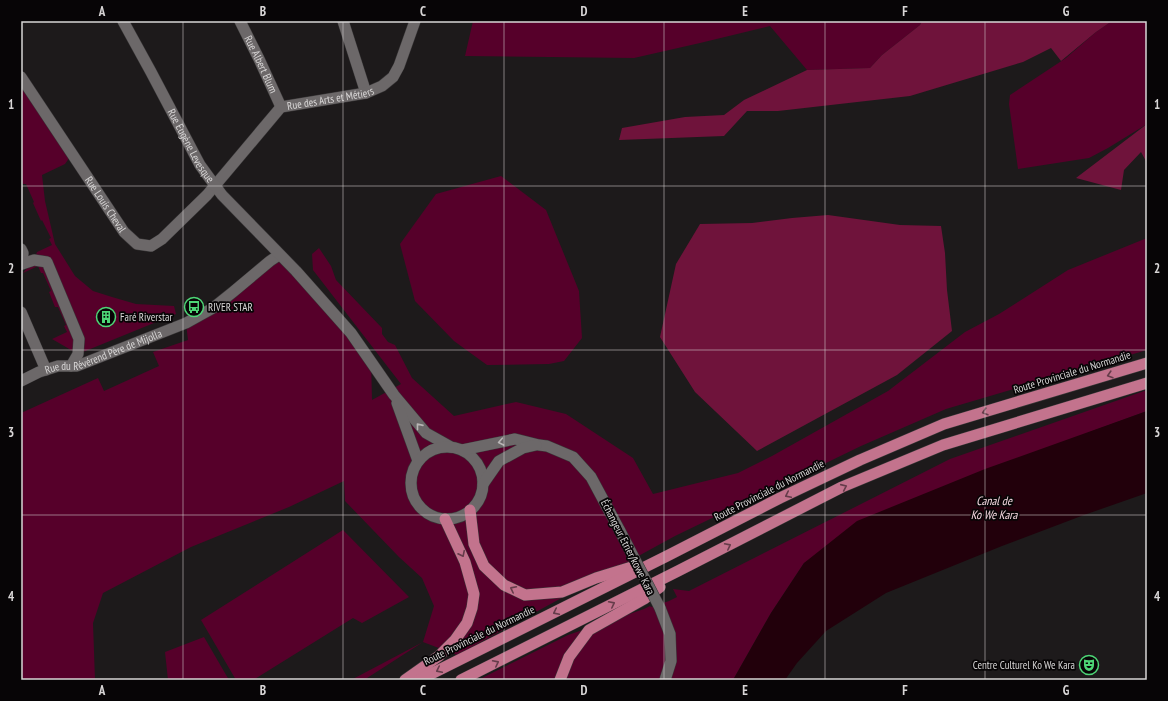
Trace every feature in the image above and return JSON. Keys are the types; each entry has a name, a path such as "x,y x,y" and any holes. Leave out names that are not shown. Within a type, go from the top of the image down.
{"highway":[{"name":"Route Provinciale du Normandie","path":"419,680 780,498 860,460 944,424 1147,363"},
{"path":"461,680 678,572 842,487 943,445 1147,382"},
{"path":"470,510 474,544 484,566 504,585 525,595 562,592 596,578 667,556"},
{"path":"405,680 440,656 455,640 467,623 472,608 474,594 465,562 445,519"},
{"path":"560,680 569,657 589,630 644,599 678,572"}],"street":[{"name":"Rue Eugène Levesque","path":"123,21 200,165 215,186 279,255 296,271 351,333 394,395 426,433 457,448"},
{"name":"Rue Albert Blum","path":"240,21 281,107"},
{"path":"343,21 366,93"},
{"name":"Rue des Arts et Métiers","path":"215,186 281,107 366,93 382,86 393,77 399,66 415,21"},
{"name":"Rue Louis Cheval","path":"21,77 124,232 137,244 151,246 162,239 215,186"},
{"path":"21,248 23,253 22,264 34,260 47,262 79,340 78,354 72,366"},
{"name":"Rue du Révérend Père de Mijolla","path":"21,381 58,366 77,366 186,323 213,308 279,255"},
{"path":"21,312 46,370"},
{"name":"Rue Eugène Levesque","path":"394,395 418,461"},
{"name":"Échangeur Etrier/kowe Kara","path":"457,448 515,439 547,446 573,457 591,477 660,608 670,634 671,661 665,680"},
{"path":"483,484 499,461 523,448 539,445"},
{"path":"441,447 457,448 471,456 478,464 482,473 483,484 481,494 477,503 462,515 445,519 435,517 427,513 414,498 411,488 411,476 418,461 430,450 441,447"}],"shaded area":[{"path":"473,21 922,21 920,25 882,55 870,68 807,70 770,26 634,58 465,56"},
{"path":"922,21 1112,21 1096,32 1061,61 1051,48 1023,62 910,96 778,111 747,111 724,136 619,140 622,128 685,117 724,115 744,100 807,70 870,68 882,55 920,25"},
{"path":"1112,21 1147,21 1147,124 1089,158 1018,169 1009,104 1010,95 1066,58 1096,32"},
{"path":"21,77 72,154 65,164 42,175 45,201 55,244 75,276 93,291 136,304 174,306 176,314 78,354 52,339 67,332 64,326 66,325 58,307 55,307 49,292 51,291 43,273 41,273 38,266 23,273 34,260 37,252 52,245 49,239 51,238 42,220 41,221 26,184 23,184 21,179"},
{"path":"1147,124 1147,163 1141,152 1124,170 1121,190 1076,178"},
{"path":"501,176 546,210 579,291 582,338 564,361 549,364 487,365 454,341 415,301 400,244 436,194"},
{"path":"828,215 900,225 941,226 952,331 897,375 757,451 695,392 660,337 676,264 700,224 752,223"},
{"path":"1147,238 1147,350 946,409 861,446 675,536 457,655 423,642 434,606 422,578 399,557 345,501 344,481 289,507 191,547 103,593 93,623 95,680 21,680 21,413 98,378 104,391 159,366 153,352 188,340 186,323 279,255 371,360 372,400 401,384 313,270 312,254 319,248 331,266 336,280 382,328 382,334 388,342 395,345 412,378 454,416 516,402 566,414 633,458 653,494 738,473 772,456 888,391 965,332 999,314 1068,270"},
{"path":"1147,390 1147,411 1090,432 804,563 771,613 733,680 478,680 568,635 650,606 651,607 669,601 677,597 673,589 689,591 950,459"},
{"path":"343,530 409,597 362,623 353,618 253,680 236,680 201,620"},
{"path":"204,637 229,680 168,680 165,652"},
{"path":"423,642 364,680 351,680"}],"water":[{"name":"Canal de Ko We Kara","path":"1147,411 1147,493 1002,546 886,593 826,631 797,663 785,680 733,680 771,613 804,563 857,521 985,469"}],"place":[{"name":"RIVER STAR","path":"194,307"},
{"name":"Faré Riverstar","path":"106,317"},
{"name":"Centre Culturel Ko We Kara","path":"1089,665"}]}
